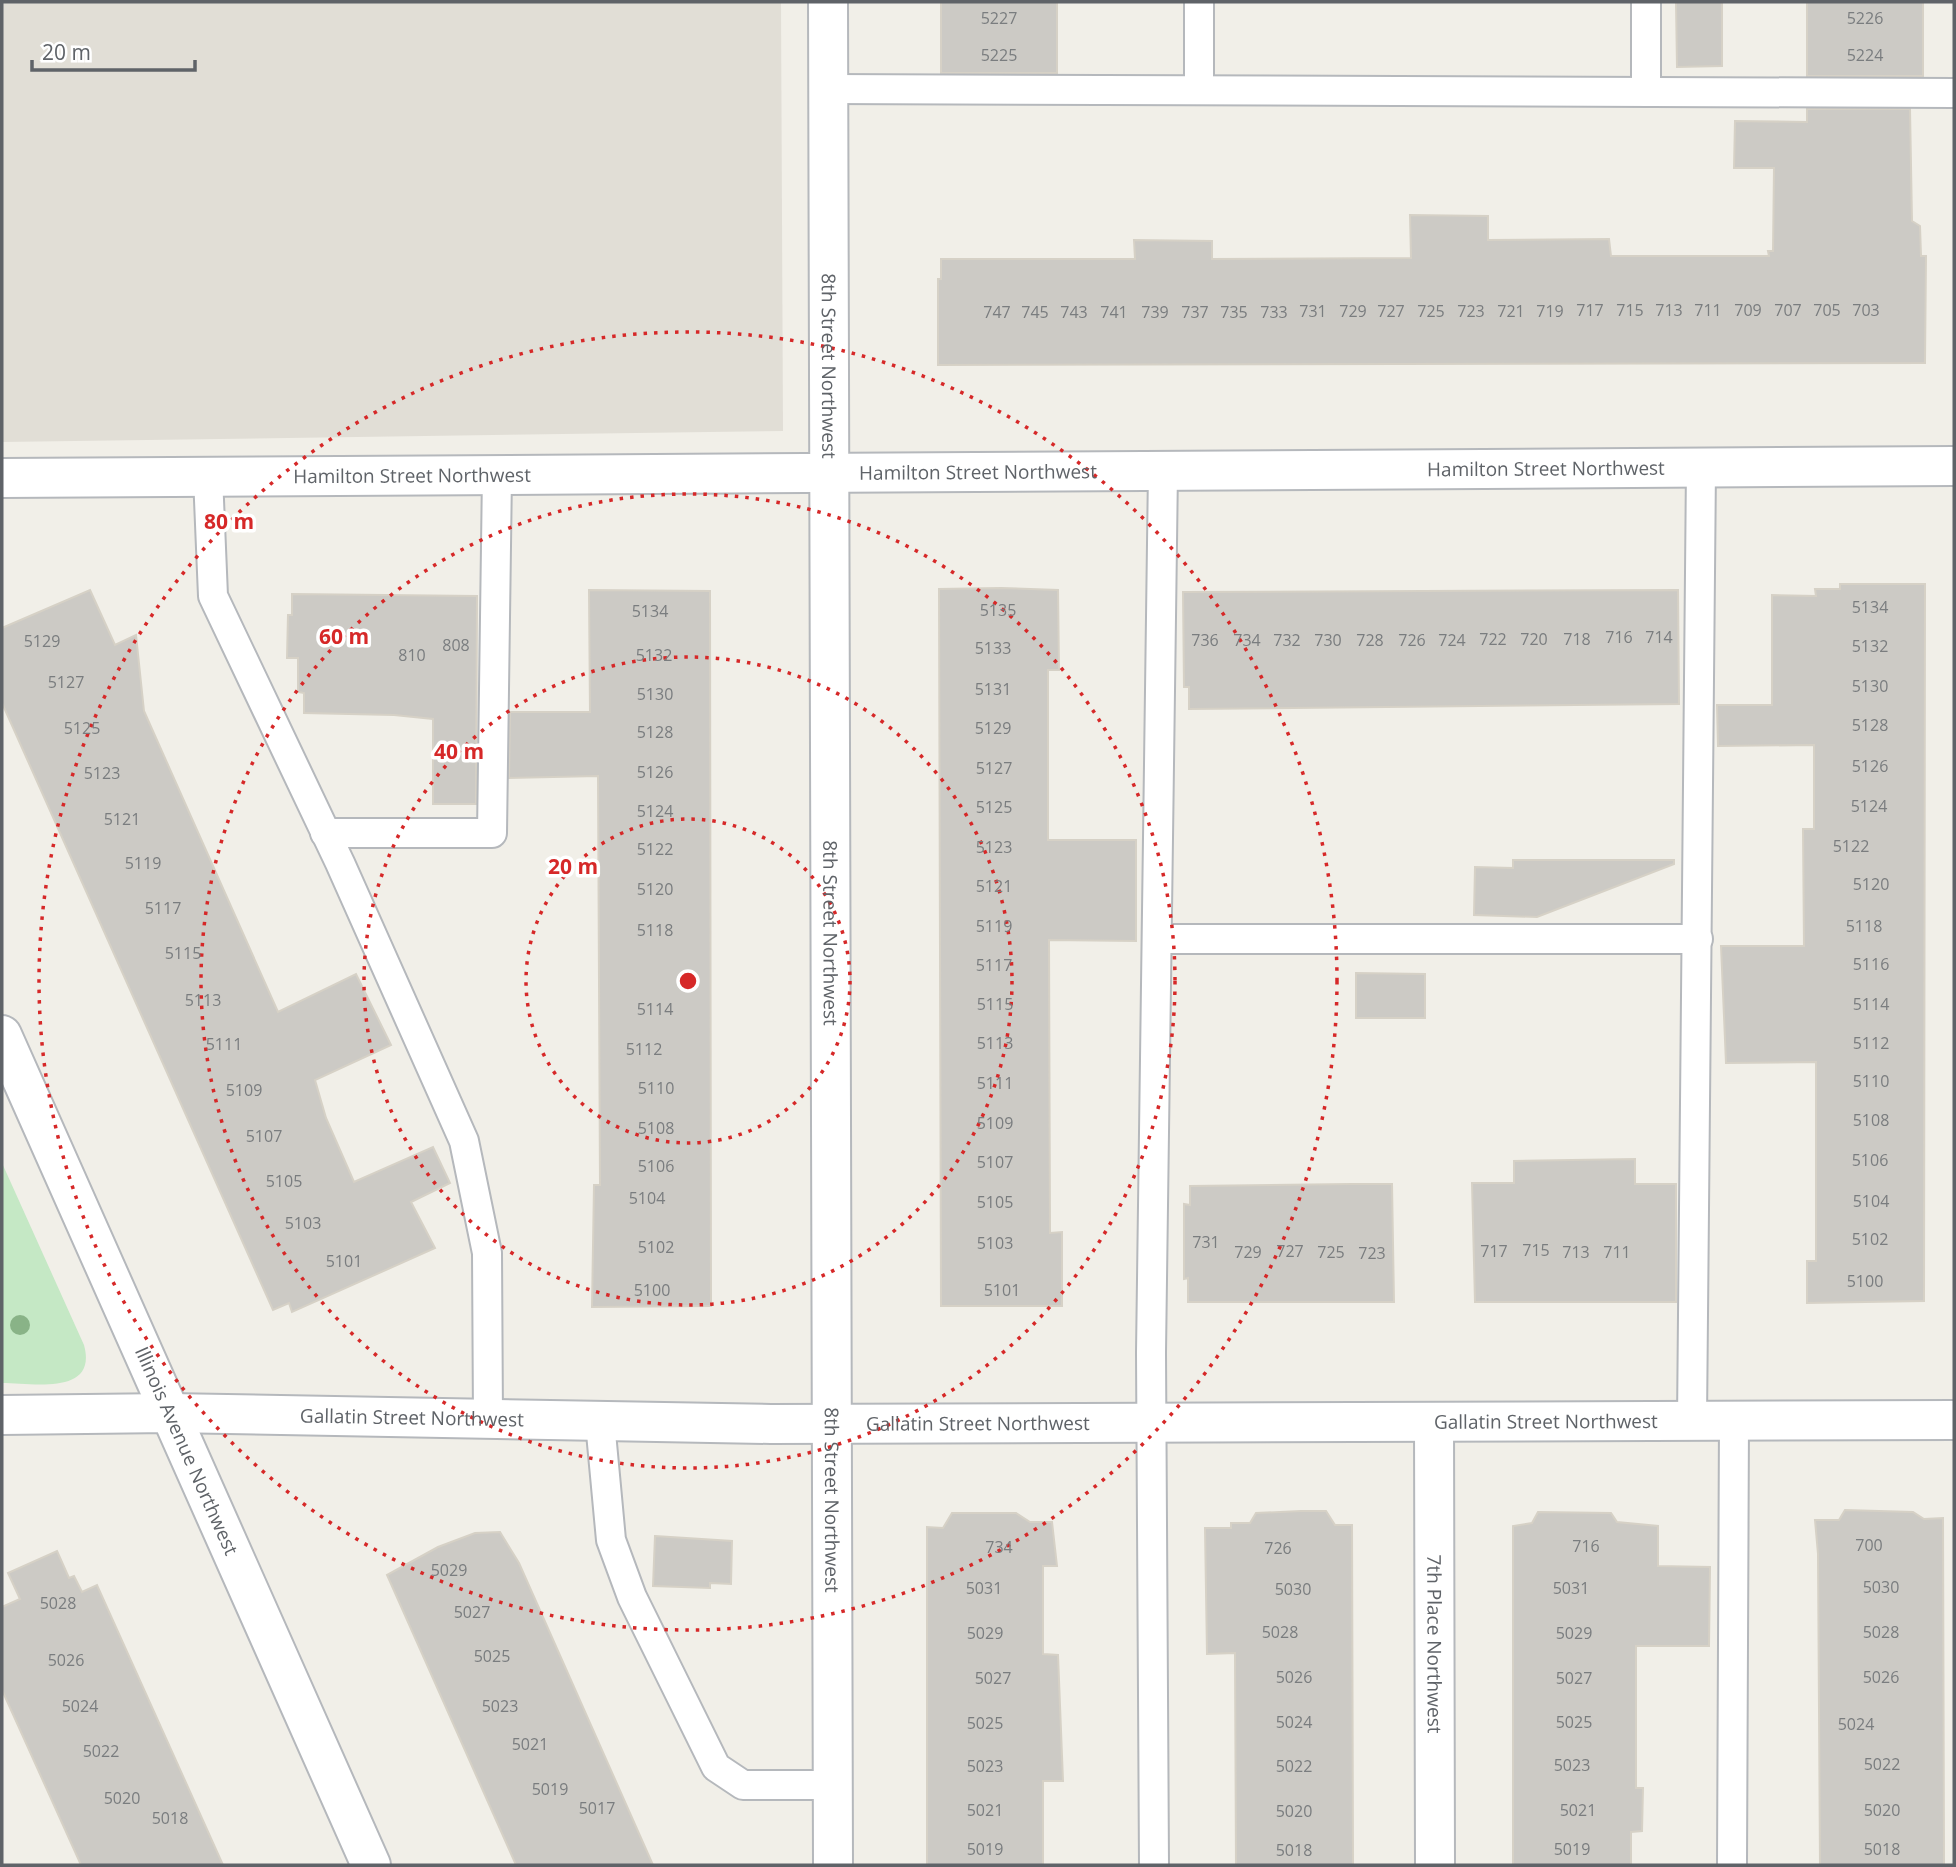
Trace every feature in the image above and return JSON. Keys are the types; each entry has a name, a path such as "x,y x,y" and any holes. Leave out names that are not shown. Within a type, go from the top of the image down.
{"street":[{"name":"8th Street Northwest","path":"828,2 833,1865"},
{"name":"Hamilton Street Northwest","path":"2,478 1954,466"},
{"name":"Illinois Avenue Northwest","path":"2,1035 371,1865"},
{"name":"Gallatin Street Northwest","path":"2,1415 169,1413 832,1424 1954,1420"},
{"name":"7th Place Northwest","path":"1434,1422 1435,1865"}],"lane":[{"path":"1199,2 1199,90"},
{"path":"1646,2 1646,92"},
{"path":"828,89 1954,93"},
{"path":"1692,1421 1701,467"},
{"path":"1154,1865 1151,1423 1163,470"},
{"path":"325,833 492,832 497,474"},
{"path":"208,476 213,596 325,833 464,1142 486,1253 488,1419"},
{"path":"1157,939 1698,939"},
{"path":"1732,1865 1734,1421"},
{"path":"600,1422 611,1540 632,1597 716,1767 743,1786 832,1785"}],"shaded area":[{"path":"2,2 781,2 783,431 2,442"}],"green space":[{"path":"2,1163 84,1345 86,1361 81,1372 60,1383 2,1383"}],"building":[{"path":"941,2 1057,2 1057,73 941,73"},
{"path":"1676,2 1722,2 1722,66 1677,67"},
{"path":"1807,2 1923,2 1923,76 1807,76"},
{"path":"1807,109 1910,109 1912,221 1920,226 1921,256 1926,256 1925,363 938,365 938,279 941,279 941,259 1135,259 1134,240 1212,241 1212,259 1411,258 1410,215 1488,216 1488,240 1609,239 1611,256 1769,256 1768,251 1773,251 1774,168 1734,168 1735,121 1807,122"},
{"path":"1840,584 1925,584 1924,1301 1807,1303 1807,1261 1816,1261 1816,1062 1726,1063 1721,946 1804,946 1803,829 1814,829 1814,745 1718,746 1717,705 1772,705 1772,595 1816,596 1815,589 1840,589"},
{"path":"939,589 1058,590 1059,670 1048,670 1048,840 1136,840 1136,941 1049,940 1050,1233 1062,1232 1062,1306 941,1306"},
{"path":"90,590 115,645 136,635 144,711 278,1012 356,974 391,1045 315,1080 326,1118 354,1182 433,1147 450,1183 411,1202 435,1248 292,1312 289,1303 273,1310 2,703 2,628"},
{"path":"589,590 710,591 711,1306 592,1307 594,1185 600,1185 598,776 509,778 510,712 590,712"},
{"path":"1678,590 1679,704 1189,709 1189,687 1184,687 1183,592"},
{"path":"292,594 477,596 476,804 433,804 433,719 394,715 304,713 304,693 298,692 298,658 287,658 288,615 292,615"},
{"path":"1513,860 1674,860 1674,864 1537,917 1474,915 1475,867 1513,868"},
{"path":"1356,973 1425,974 1425,1018 1356,1018"},
{"path":"1635,1159 1635,1184 1676,1184 1676,1302 1475,1302 1472,1183 1514,1183 1514,1161"},
{"path":"1392,1184 1394,1302 1188,1302 1188,1278 1184,1279 1184,1204 1190,1205 1190,1186"},
{"path":"1845,1510 1913,1512 1924,1519 1943,1518 1944,1865 1820,1865 1818,1554 1815,1520 1839,1520"},
{"path":"1326,1511 1335,1525 1352,1525 1353,1865 1236,1865 1235,1653 1207,1654 1205,1528 1231,1528 1231,1523 1250,1523 1256,1513"},
{"path":"1538,1512 1611,1513 1617,1522 1658,1526 1658,1566 1710,1567 1709,1646 1636,1646 1636,1788 1643,1788 1642,1831 1631,1832 1631,1865 1513,1865 1513,1526 1532,1523"},
{"path":"952,1513 1016,1513 1030,1522 1052,1522 1057,1566 1043,1566 1043,1654 1058,1655 1063,1781 1043,1781 1043,1865 927,1865 927,1527 943,1528"},
{"path":"500,1532 519,1563 653,1865 516,1865 387,1575 438,1547 475,1533"},
{"path":"655,1536 732,1541 731,1584 710,1583 710,1588 653,1586"},
{"path":"57,1551 69,1578 74,1576 82,1592 97,1585 223,1865 81,1865 2,1690 2,1607 20,1599 8,1573"}]}
